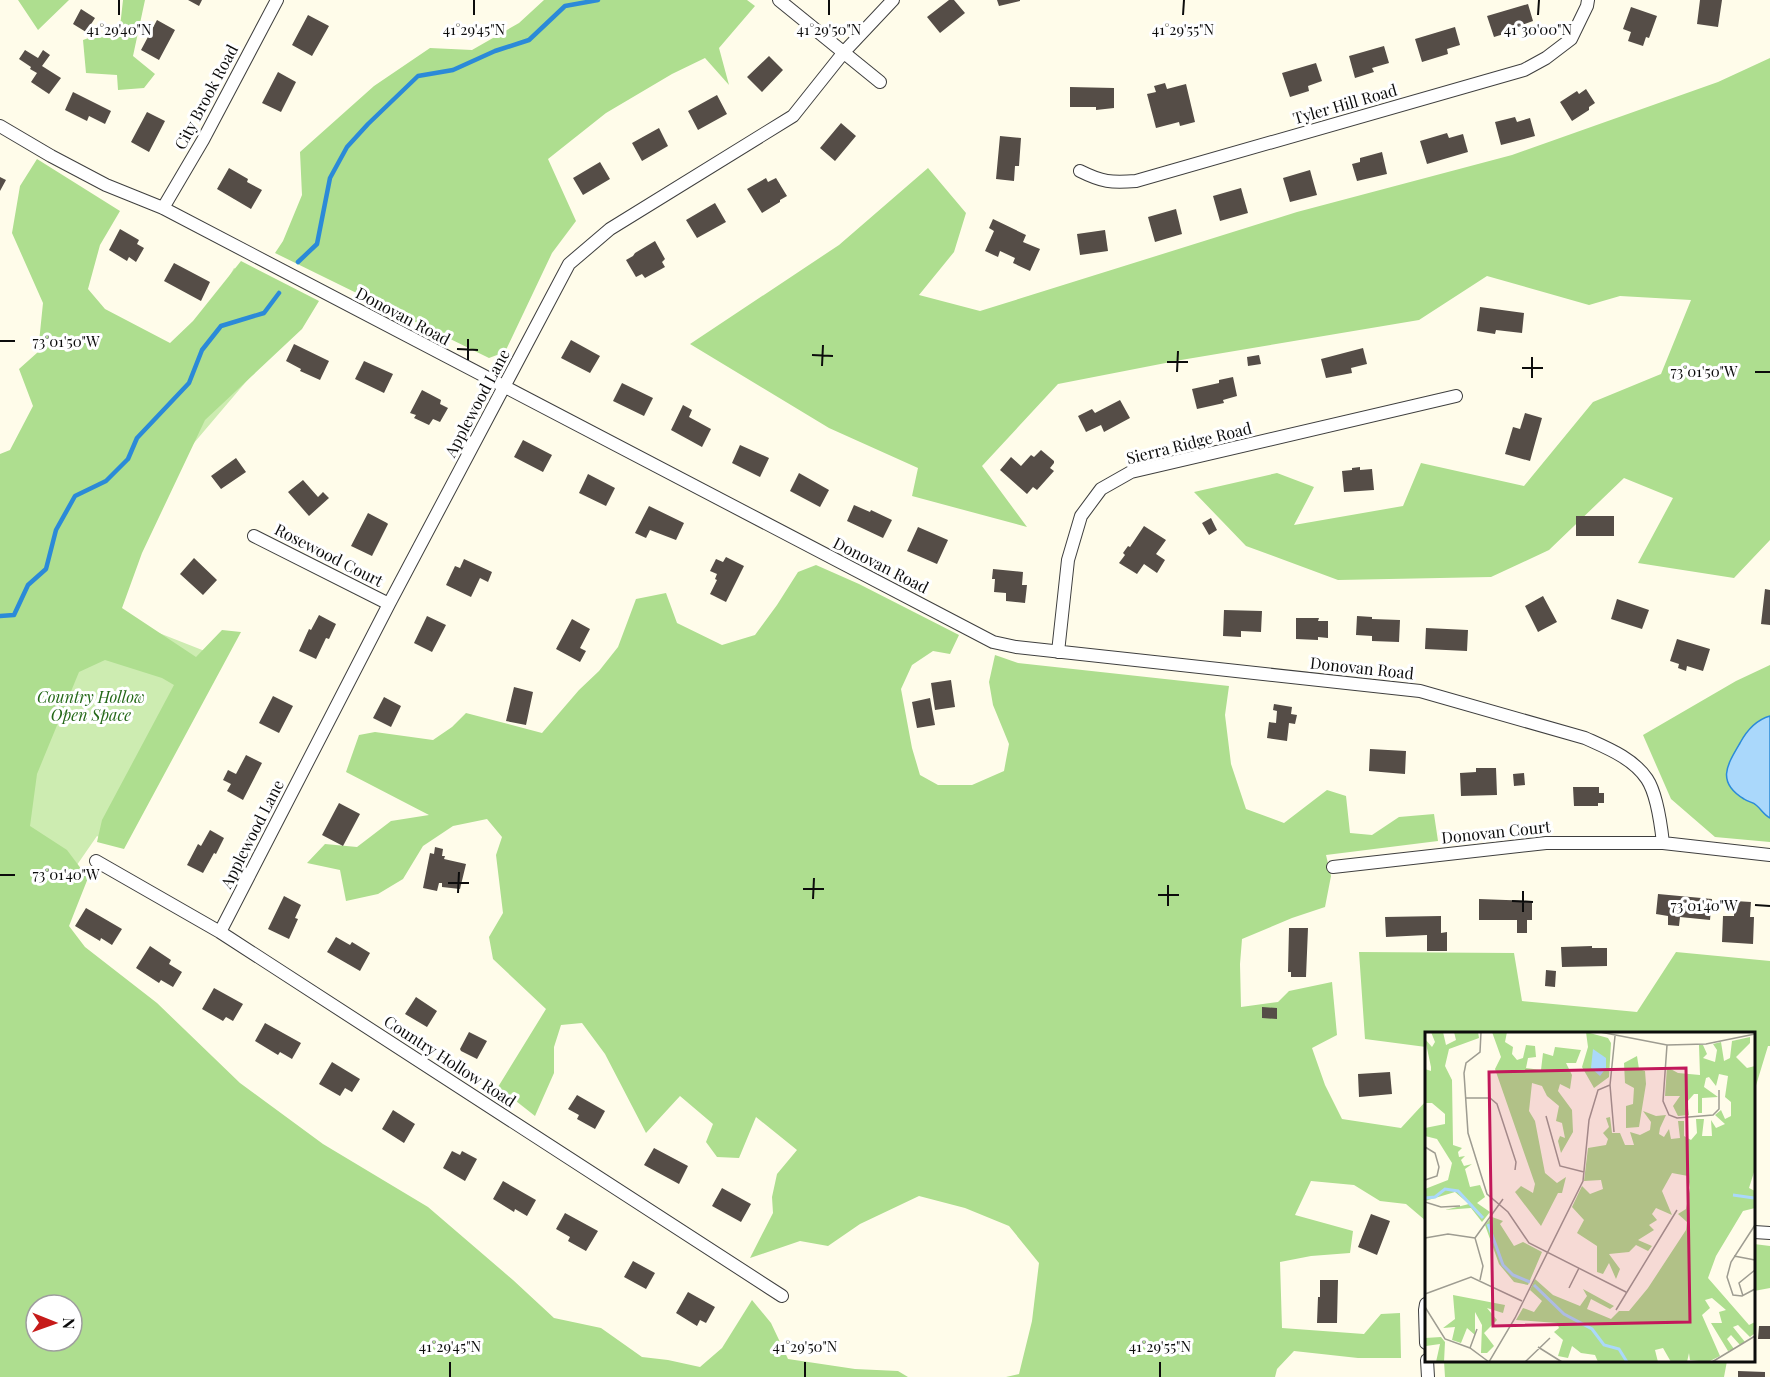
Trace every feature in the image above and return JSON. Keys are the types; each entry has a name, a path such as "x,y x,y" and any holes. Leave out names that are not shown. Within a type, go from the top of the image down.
{"street":[{"name":"City Brook Road","path":"163,208 203,140 276,0"},
{"path":"779,0 880,82"},
{"name":"Applewood Lane","path":"220,932 389,604 569,264 610,229 793,116 844,52 893,0"},
{"name":"Tyler Hill Road","path":"1080,171 1097,179 1114,183 1136,181 1524,70 1546,58 1571,39 1588,0"},
{"name":"Donovan Road","path":"0,126 106,185 163,208 993,642 1058,652 1420,691 1585,738 1610,749 1629,761 1647,780 1659,814 1663,843"},
{"name":"Sierra Ridge Road","path":"1058,652 1068,560 1081,516 1101,489 1131,472 1456,396"},
{"name":"Rosewood Court","path":"254,536 389,604"},
{"name":"Donovan Court","path":"1333,867 1546,843 1663,843"},
{"path":"1663,843 1770,855"},
{"name":"Country Hollow Road","path":"96,861 220,932 782,1296"},
{"path":"1755,1232 1770,1233"},
{"path":"1427,1362 1428,1377"}],"green space":[{"path":"18,0 69,0 38,30"},
{"path":"123,0 145,0 133,56 155,74 144,88 118,90 117,75 86,73 83,40 120,27"},
{"path":"544,0 747,0 755,6 719,48 729,85 705,58 672,74 606,113 548,159 576,221 552,253 505,352 489,358 275,253 283,241 302,195 300,152 374,86 430,48 472,50 519,23"},
{"path":"1770,58 1770,540 1734,578 1638,563 1673,498 1624,478 1549,550 1491,577 1338,580 1246,546 1194,492 1277,473 1314,487 1294,525 1403,506 1421,463 1524,486 1593,402 1661,374 1691,300 1620,296 1589,305 1487,276 1419,320 1181,360 1058,384 982,466 1027,527 912,496 918,468 829,428 690,344 839,245 928,168 966,213 954,252 919,295 980,311 1297,212 1512,155 1718,82"},
{"path":"37,159 120,211 100,245 88,289 105,309 170,343 193,321 241,261 319,301 302,329 205,420 142,553 122,608 196,657 222,630 241,632 124,849 97,842 102,820 174,685 162,678 105,660 79,672 37,774 30,826 67,850 88,878 69,926 85,947 157,1003 240,1083 323,1144 428,1207 554,1318 601,1328 642,1357 700,1367 722,1348 752,1300 771,1323 788,1359 855,1369 898,1371 908,1377 0,1377 0,454 10,450 33,406 19,369 38,352 43,303 12,233 20,186"},
{"name":"Country Hollow Open Space","path":"234,268 312,304 188,450 103,611 220,657 118,847 97,836 70,875 0,991 0,576 169,383"},
{"path":"816,565 859,584 959,635 950,654 933,651 912,665 901,689 912,748 920,775 938,785 972,785 1004,771 1009,744 993,705 989,682 995,655 1018,663 1229,686 1225,715 1231,764 1246,809 1284,823 1327,790 1346,796 1350,833 1372,835 1399,817 1434,814 1438,841 1326,855 1331,876 1325,907 1242,939 1240,964 1241,1007 1278,1002 1289,991 1332,982 1337,1035 1312,1048 1325,1085 1342,1119 1401,1128 1425,1102 1425,1220 1406,1204 1380,1201 1354,1185 1311,1181 1295,1215 1353,1231 1350,1253 1311,1256 1280,1262 1282,1328 1364,1334 1381,1314 1400,1313 1401,1358 1358,1358 1294,1351 1277,1369 1275,1377 1006,1377 1019,1374 1032,1321 1039,1263 1009,1226 965,1208 919,1196 860,1224 828,1246 800,1241 750,1258 773,1213 772,1197 777,1174 797,1150 756,1117 739,1158 717,1157 706,1142 713,1124 680,1096 646,1133 605,1054 582,1023 561,1025 554,1047 554,1073 535,1116 498,1087 546,1009 493,959 489,937 503,913 496,855 502,837 487,819 453,826 423,846 403,879 378,894 346,901 340,870 307,863 325,844 357,847 391,821 429,815 346,772 359,735 375,732 433,740 452,727 466,713 542,733 618,647 636,599 666,593 677,623 722,645 755,635 798,572"},
{"path":"1770,665 1770,842 1715,837 1671,799 1643,735 1736,681"},
{"path":"1359,952 1514,953 1522,1001 1637,1012 1676,952 1770,961 1770,1046 1768,1046 1755,1089 1755,1032 1425,1032 1425,1047 1365,1039"},
{"path":"1755,1244 1770,1246 1770,1288 1755,1291"},
{"path":"1444,1362 1727,1362 1724,1377 1445,1377"}],"water":[{"path":"1770,716 1770,818 1755,804 1735,793 1727,780 1727,773 1731,759 1752,726"}],"building":[{"path":"188,0 202,0 199,6"},
{"path":"949,0 954,0 965,13 940,33 927,17"},
{"path":"997,0 1020,0 1020,1 999,6"},
{"path":"1700,0 1722,0 1718,27 1697,24"},
{"path":"1528,4 1533,21 1519,26 1520,29 1494,37 1487,16"},
{"path":"1631,7 1657,16 1649,38 1646,37 1643,46 1628,41 1631,32 1623,29"},
{"path":"81,9 95,18 86,32 73,24"},
{"path":"308,15 329,26 312,56 292,45"},
{"path":"157,20 175,30 159,60 141,50"},
{"path":"1455,27 1460,45 1447,49 1448,54 1422,62 1415,39"},
{"path":"1384,46 1389,63 1372,68 1374,72 1355,78 1349,56"},
{"path":"25,50 38,58 43,50 50,55 42,66 61,78 49,94 31,82 37,73 19,59"},
{"path":"769,56 783,70 762,92 747,77"},
{"path":"1316,63 1322,81 1308,86 1309,91 1290,97 1282,73"},
{"path":"278,72 296,82 281,112 262,103"},
{"path":"1165,83 1167,89 1186,84 1195,122 1180,126 1179,122 1156,128 1147,94 1156,92 1154,86"},
{"path":"1070,87 1114,88 1114,108 1096,110 1096,107 1070,107"},
{"path":"1586,89 1595,103 1589,107 1589,110 1572,121 1560,102 1577,91 1579,94"},
{"path":"73,92 111,111 105,124 89,116 87,121 65,110"},
{"path":"717,95 727,114 698,130 688,111"},
{"path":"147,112 165,121 149,152 131,142"},
{"path":"1515,117 1517,122 1530,118 1535,136 1501,145 1495,122"},
{"path":"841,123 856,136 835,161 820,148"},
{"path":"659,128 668,146 642,161 632,143"},
{"path":"1447,133 1449,138 1463,134 1468,152 1427,164 1420,141"},
{"path":"1000,136 1021,138 1019,166 1015,166 1014,181 996,179"},
{"path":"1382,152 1387,174 1357,181 1352,164 1360,162 1360,158"},
{"path":"600,162 610,179 583,195 573,178"},
{"path":"229,168 262,190 251,209 217,189"},
{"path":"1310,170 1317,195 1290,202 1283,178"},
{"path":"0,177 6,180 0,191"},
{"path":"766,178 768,182 776,178 787,196 762,213 747,189"},
{"path":"1241,188 1248,213 1220,221 1213,196"},
{"path":"715,203 726,222 697,238 686,220"},
{"path":"1176,209 1182,234 1155,242 1148,217"},
{"path":"993,219 1026,235 1023,242 1040,249 1030,271 1013,263 1015,258 1000,251 998,257 985,251 994,231 989,228"},
{"path":"120,229 139,240 137,244 144,248 136,262 129,257 127,261 109,250"},
{"path":"1105,230 1108,251 1080,255 1077,234"},
{"path":"655,241 665,259 662,262 665,267 645,278 642,274 636,277 626,260"},
{"path":"174,263 210,282 201,301 164,281"},
{"path":"1480,307 1524,313 1522,333 1496,330 1495,334 1477,331"},
{"path":"571,340 600,356 590,373 561,358"},
{"path":"294,344 329,361 320,380 300,371 301,369 286,361"},
{"path":"1363,348 1367,364 1351,368 1352,373 1326,378 1321,359"},
{"path":"1259,355 1261,364 1248,366 1247,357"},
{"path":"364,361 393,374 384,393 355,379"},
{"path":"1233,377 1237,396 1223,400 1224,403 1197,409 1192,389 1219,383 1219,380"},
{"path":"622,383 653,398 644,416 613,401"},
{"path":"422,390 441,400 440,404 448,408 440,422 433,419 429,425 414,418 416,415 410,413"},
{"path":"1120,400 1130,418 1104,432 1101,425 1086,432 1078,416 1092,409 1095,413"},
{"path":"683,405 692,410 689,417 711,429 702,447 671,430"},
{"path":"1525,413 1542,418 1530,461 1505,454 1513,427 1520,429"},
{"path":"523,440 552,455 543,472 514,457"},
{"path":"740,445 769,458 760,477 732,463"},
{"path":"1041,450 1054,461 1050,468 1054,471 1037,490 1033,487 1027,494 1000,470 1011,457 1021,466 1031,455 1034,457"},
{"path":"236,458 246,472 221,489 211,476"},
{"path":"1360,467 1360,470 1372,469 1374,490 1344,492 1342,471"},
{"path":"799,473 829,490 820,507 790,491"},
{"path":"588,474 615,488 606,506 579,493"},
{"path":"303,480 318,497 323,492 329,498 309,516 288,492"},
{"path":"854,505 892,520 883,538 847,521"},
{"path":"649,506 684,523 676,540 650,530 646,538 635,533"},
{"path":"368,513 388,524 372,556 351,546"},
{"path":"1576,516 1614,516 1614,536 1576,536"},
{"path":"1211,518 1217,530 1209,535 1202,523"},
{"path":"1144,526 1166,540 1156,554 1165,560 1157,573 1144,564 1137,574 1119,563 1125,555 1123,553 1128,546 1130,547"},
{"path":"918,527 948,540 937,564 907,551"},
{"path":"726,557 744,566 726,602 710,594 717,580 715,579 717,574 710,571 716,559 723,562"},
{"path":"194,558 217,580 203,595 180,574"},
{"path":"464,559 492,572 488,582 480,578 471,597 446,585 455,566 460,568"},
{"path":"993,569 1023,572 1022,585 1027,585 1025,603 1006,601 1006,593 994,592"},
{"path":"1765,589 1770,590 1770,625 1761,624"},
{"path":"1543,596 1557,622 1538,632 1525,606"},
{"path":"1617,599 1649,610 1642,629 1611,619"},
{"path":"1224,610 1262,611 1261,632 1241,631 1241,637 1223,636"},
{"path":"319,615 336,624 316,659 299,651 309,629 311,630"},
{"path":"427,616 446,625 432,652 414,643"},
{"path":"1357,616 1400,620 1399,642 1372,641 1372,636 1356,635"},
{"path":"1296,618 1319,618 1318,621 1328,621 1328,638 1296,639"},
{"path":"572,619 590,629 580,648 586,651 580,662 556,649"},
{"path":"1426,628 1468,630 1467,651 1425,649"},
{"path":"1677,639 1710,649 1703,671 1687,666 1686,671 1678,668 1679,664 1670,661"},
{"path":"951,680 955,707 935,710 931,683"},
{"path":"514,687 533,692 526,725 506,721"},
{"path":"273,696 293,706 279,733 259,723"},
{"path":"384,697 401,706 391,727 373,718"},
{"path":"930,698 935,725 917,728 912,702"},
{"path":"1274,704 1292,707 1291,714 1297,715 1295,724 1289,723 1287,741 1267,738 1269,722 1276,723 1277,711 1273,710"},
{"path":"1370,749 1406,751 1405,774 1369,771"},
{"path":"246,755 262,763 243,800 227,791 231,784 223,780 228,770 236,774"},
{"path":"1476,768 1496,768 1497,795 1461,796 1460,773 1476,772"},
{"path":"1524,773 1525,785 1514,786 1513,774"},
{"path":"1573,787 1599,787 1599,793 1604,793 1604,803 1598,803 1598,806 1574,806"},
{"path":"339,803 360,814 343,846 322,835"},
{"path":"210,830 224,838 203,873 187,865 198,844 201,846"},
{"path":"435,847 443,849 444,859 466,864 460,889 442,887 442,883 439,883 437,891 423,888 430,853 434,854"},
{"path":"1658,894 1712,899 1710,920 1680,917 1679,926 1668,925 1668,916 1656,914"},
{"path":"284,896 301,905 295,918 298,919 289,939 268,929"},
{"path":"1479,899 1532,901 1532,920 1527,920 1527,933 1517,933 1517,920 1479,920"},
{"path":"1735,901 1751,902 1750,917 1754,917 1753,944 1722,942 1723,916 1734,916"},
{"path":"86,908 122,929 112,945 101,938 100,941 75,926"},
{"path":"1441,916 1441,933 1447,932 1447,951 1427,951 1427,935 1386,937 1385,917"},
{"path":"1289,928 1308,928 1306,977 1291,977 1291,972 1288,972"},
{"path":"336,937 350,945 352,942 370,953 360,971 327,952"},
{"path":"150,946 171,960 169,964 182,972 173,987 161,980 159,983 136,968"},
{"path":"1592,946 1592,948 1607,948 1607,966 1562,967 1561,947"},
{"path":"1546,970 1556,971 1555,987 1545,986"},
{"path":"214,988 243,1004 233,1021 226,1017 223,1021 202,1009"},
{"path":"416,997 437,1011 427,1027 405,1014"},
{"path":"1262,1007 1277,1008 1277,1019 1262,1018"},
{"path":"265,1023 301,1043 292,1059 280,1052 278,1055 255,1041"},
{"path":"469,1032 487,1041 477,1059 460,1049"},
{"path":"332,1062 360,1079 352,1092 345,1088 340,1096 319,1084"},
{"path":"1390,1072 1392,1094 1359,1097 1358,1074"},
{"path":"577,1095 605,1111 595,1129 577,1119 579,1115 568,1109"},
{"path":"393,1110 415,1124 404,1143 382,1129"},
{"path":"654,1148 688,1166 679,1184 644,1165"},
{"path":"452,1151 460,1155 462,1151 477,1159 465,1181 443,1168"},
{"path":"503,1181 536,1200 527,1216 515,1209 514,1212 493,1199"},
{"path":"722,1188 751,1204 741,1222 712,1206"},
{"path":"565,1213 598,1231 586,1251 568,1241 570,1237 556,1229"},
{"path":"1371,1214 1390,1221 1377,1255 1358,1247"},
{"path":"633,1261 655,1273 646,1289 624,1277"},
{"path":"1320,1280 1338,1280 1337,1323 1317,1323"},
{"path":"688,1292 715,1307 706,1323 700,1320 697,1326 676,1313"},
{"path":"1759,1326 1770,1326 1770,1339 1758,1339"},
{"path":"1738,1371 1765,1372 1765,1377 1738,1377"}],"waterway":[{"path":"298,262 317,244 330,178 347,147 418,76 453,70 495,51 529,40 565,6 598,0"},
{"path":"0,616 14,615 28,585 46,569 56,530 75,496 106,481 128,459 137,438 189,383 202,350 221,326 264,313 279,293"}]}
